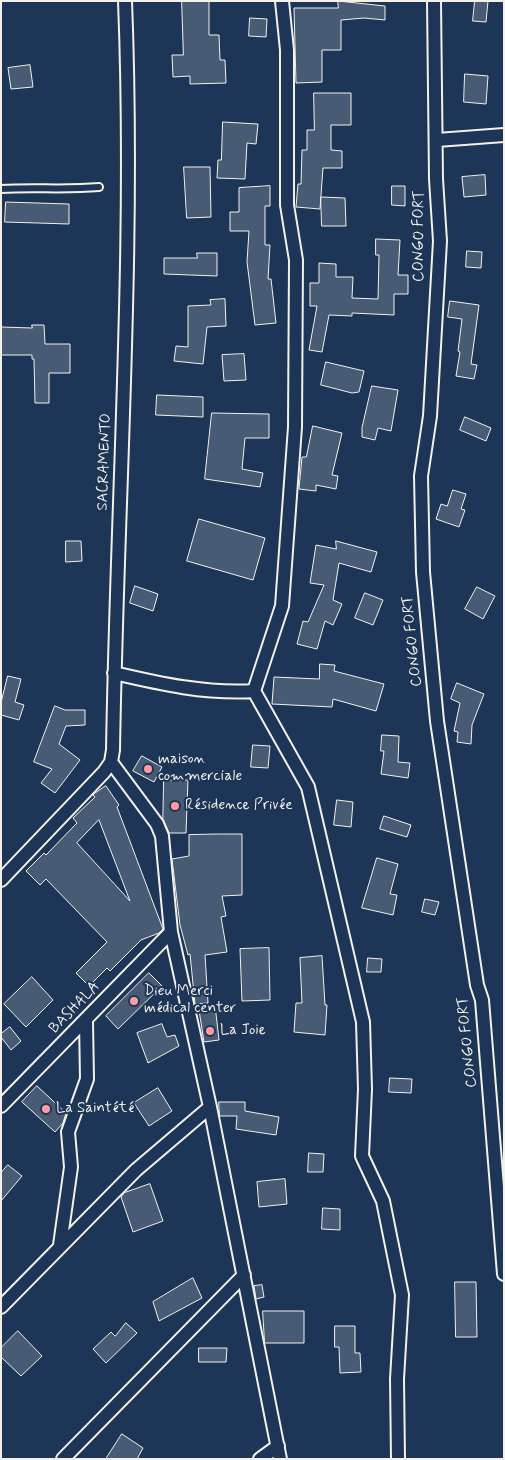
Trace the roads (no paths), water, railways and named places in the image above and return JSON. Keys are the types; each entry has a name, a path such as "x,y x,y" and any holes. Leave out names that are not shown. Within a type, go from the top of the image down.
{"street":[{"name":"SACRAMENTO","path":"111,762 128,217 129,97 125,1"},
{"path":"282,1 287,65 287,205 296,260 294,427 282,606 254,691 308,787 362,1022 365,1089 362,1156 383,1201 402,1294 397,1379 398,1459"},
{"name":"CONGO FORT","path":"434,1 436,179 440,241 430,416 421,476 422,572 437,721 477,985 482,1000 504,1274"},
{"path":"437,140 504,135"},
{"path":"114,673 174,687 229,692 254,691"},
{"path":"1,880 104,772 111,762 161,831 171,932 210,1107 280,1459"},
{"name":"BASHALA","path":"1,1106 171,932"},
{"path":"60,1245 70,1167 68,1132 87,1079 86,1021"},
{"path":"1,1307 136,1170 210,1107"},
{"path":"63,1459 244,1276"},
{"path":"260,1459 278,1446"}],"lane":[{"path":"1,189 72,190 99,187"}],"place":[{"name":"maison commerciale","path":"148,769"},
{"name":"Résidence Privée","path":"175,806"},
{"name":"Dieu Merci médical center","path":"134,1001"},
{"name":"La Joie","path":"210,1031"},
{"name":"La Saintété","path":"46,1109"}]}
